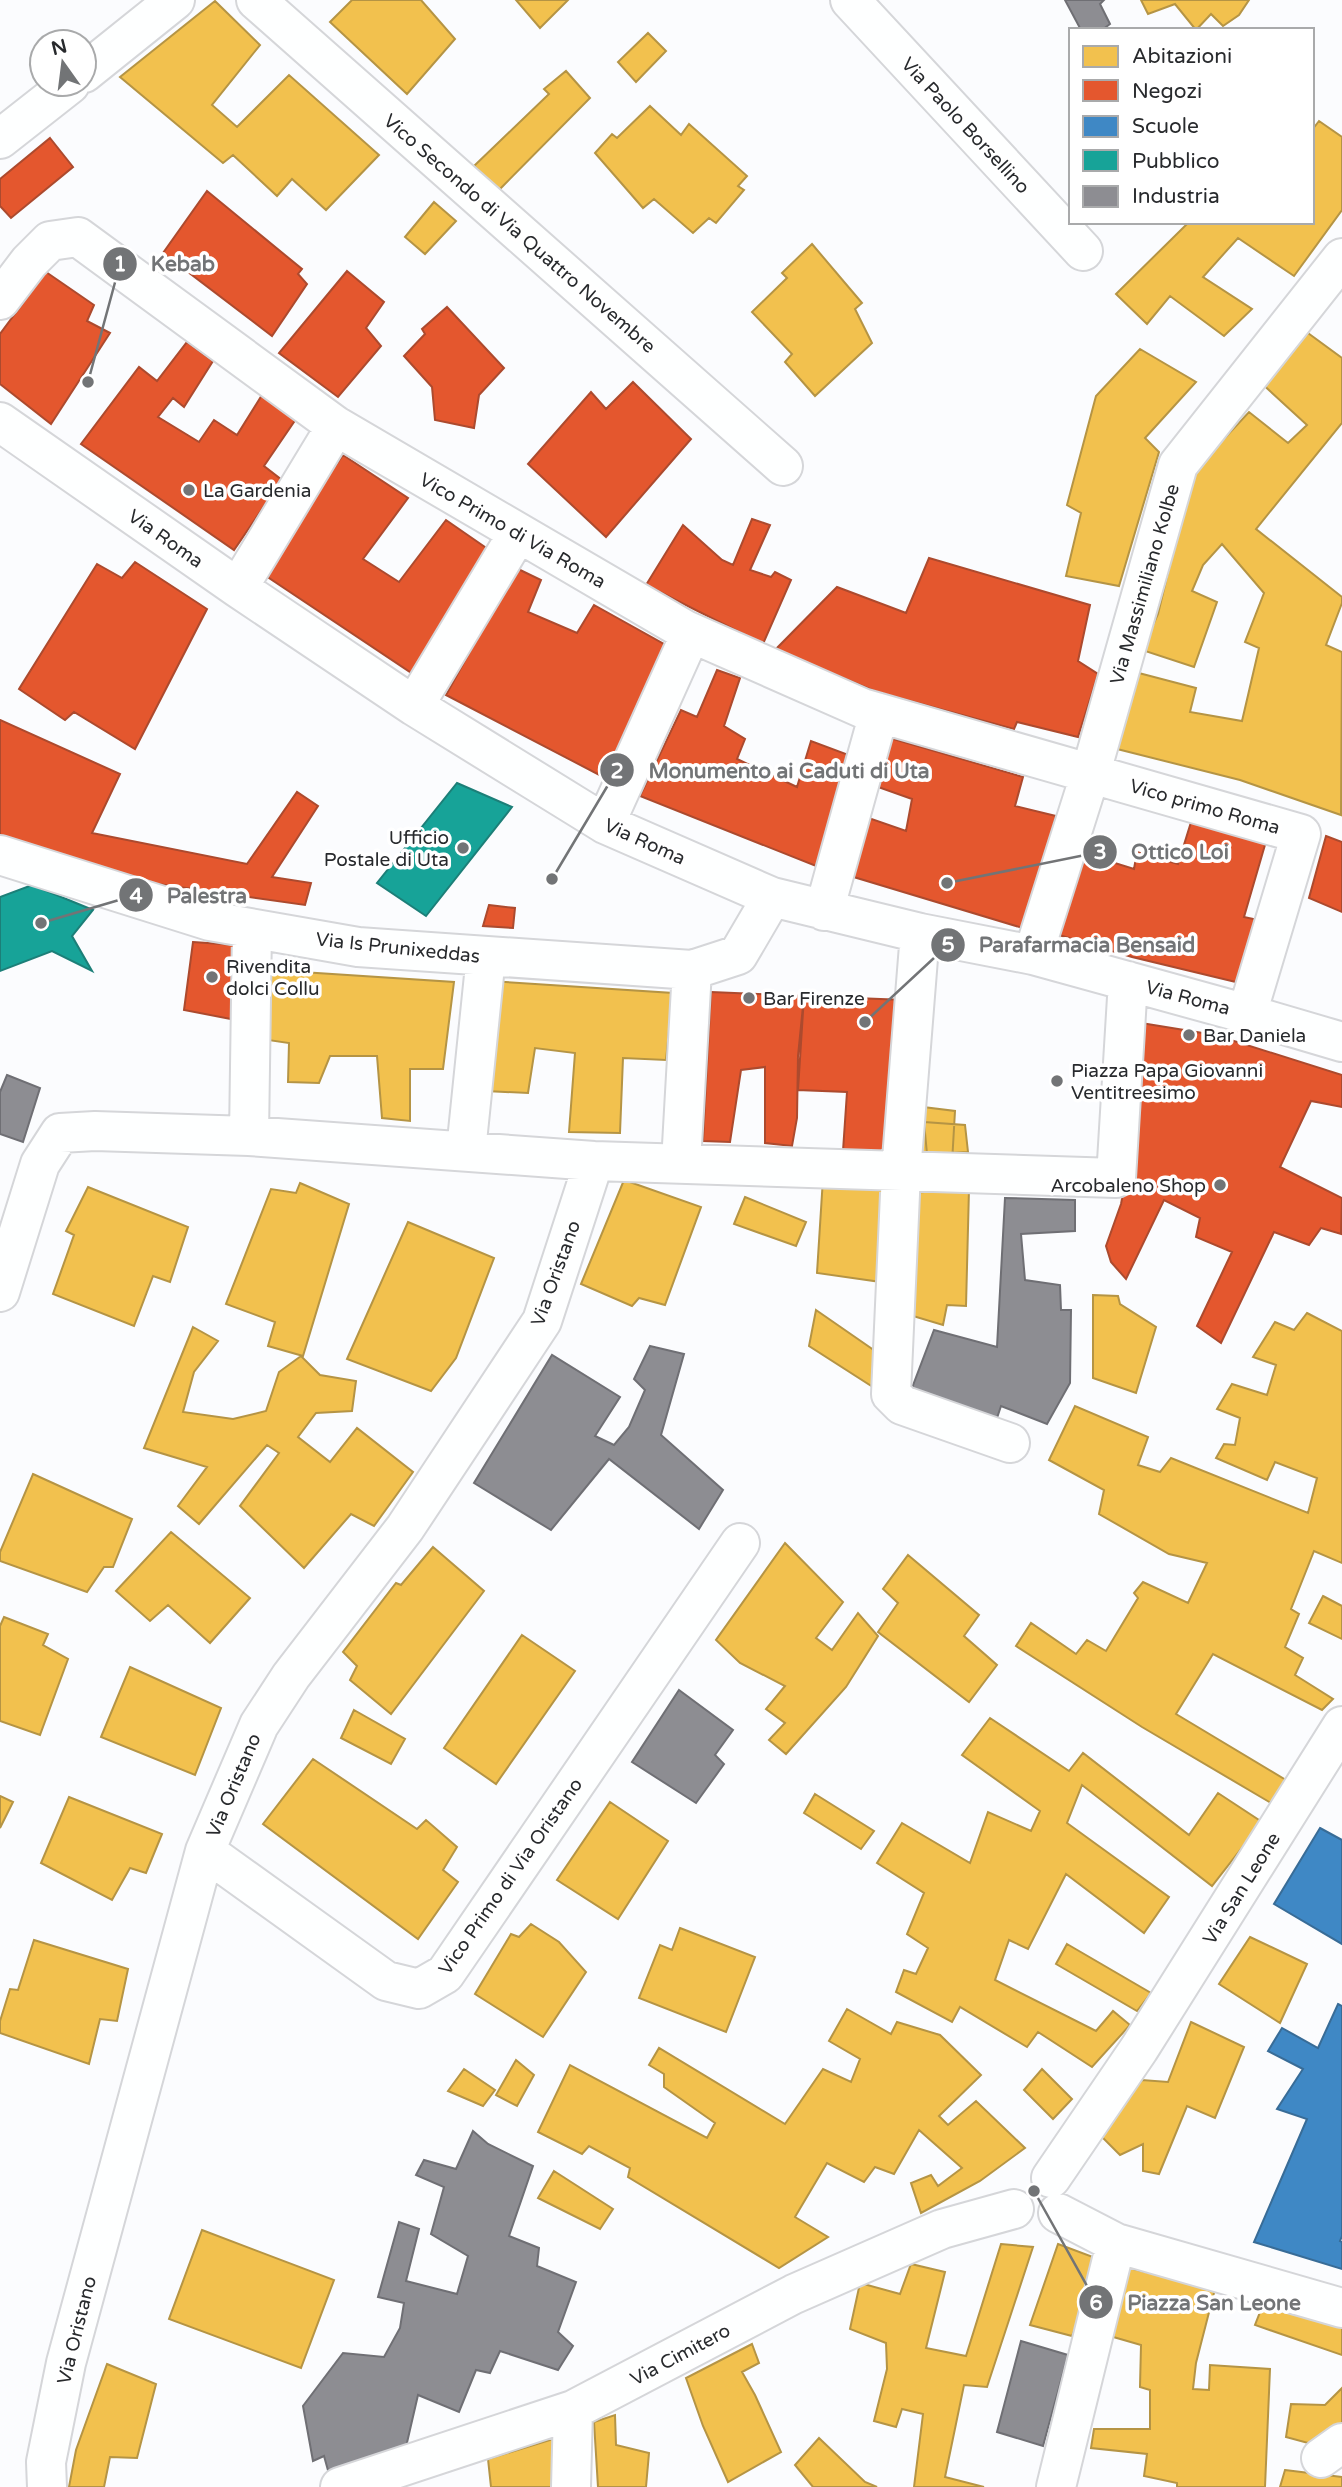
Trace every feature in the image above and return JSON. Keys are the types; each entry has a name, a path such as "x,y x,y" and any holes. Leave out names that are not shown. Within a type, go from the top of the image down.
{"street":[{"path":"98,62 175,0"},
{"name":"Vico Secondo di Via Quattro Novembre","path":"256,0 783,466"},
{"name":"Via Paolo Borsellino","path":"850,0 1083,251"},
{"path":"0,139 52,98"},
{"name":"Vico Primo di Via Roma","path":"0,300 50,240 78,237 336,426 691,633 862,708 1090,772"},
{"name":"Via Massimiliano Kolbe","path":"1033,955 1090,772 1178,465 1342,258"},
{"name":"Via Roma","path":"0,422 414,706 605,824 772,897 920,933 1033,955 1342,1042"},
{"path":"239,588 336,426"},
{"path":"414,706 518,533"},
{"path":"605,824 691,633"},
{"path":"824,911 879,713"},
{"name":"Vico primo Roma","path":"1090,772 1301,834 1247,1014"},
{"name":"Via Is Prunixeddas","path":"0,855 210,921 358,947 692,970 737,955 772,897"},
{"path":"249,1136 253,929"},
{"path":"920,933 901,1171 891,1394 902,1405 1010,1443"},
{"path":"466,1151 486,956"},
{"path":"681,1163 692,970"},
{"path":"0,1292 40,1164 60,1133 95,1131 249,1136 594,1161 1116,1178 1128,981"},
{"name":"Via Oristano","path":"47,2487 46,2462 66,2363 205,1851 259,1725 291,1676 405,1528 542,1321 594,1161"},
{"name":"Vico Primo di Via Oristano","path":"205,1851 386,1981 419,1989 445,1974 740,1543"},
{"name":"Via San Leone","path":"1055,2195 1139,2049 1342,1726"},
{"path":"1055,2195 1116,2243 1342,2308"},
{"name":"Via Cimitero","path":"340,2487 573,2410 794,2294 942,2229 1014,2209 1023,2219 1035,2224 1048,2221 1055,2195"},
{"path":"1056,2487 1116,2243"},
{"path":"571,2487 573,2410"}],"building: Abitazioni":[{"path":"352,0 421,0 455,39 407,94 330,22"},
{"path":"516,0 568,0 540,28"},
{"path":"1141,0 1249,0 1239,15 1223,26 1211,14 1198,28 1194,28 1175,4 1148,14"},
{"path":"215,1 260,45 212,105 237,127 289,75 379,155 326,210 292,179 277,196 233,155 223,163 120,77"},
{"path":"648,33 666,51 636,82 618,62"},
{"path":"566,71 590,98 499,190 474,166 549,94 544,89"},
{"path":"650,106 681,135 689,124 747,176 738,186 744,190 716,223 709,218 693,233 654,199 643,208 595,153 612,134 617,138"},
{"path":"1319,121 1342,137 1342,210 1294,276 1238,238 1203,277 1252,309 1224,336 1170,296 1147,324 1116,294 1187,224 1314,224 1314,127"},
{"path":"434,202 456,221 425,254 405,237"},
{"path":"812,244 862,303 855,309 872,343 815,396 785,362 792,354 752,312 787,278 782,273"},
{"path":"1297,325 1342,358 1342,423 1256,529 1342,597 1326,645 1342,652 1341,815 1240,780 1117,749 1135,672 1196,688 1190,712 1242,721 1259,648 1245,642 1264,593 1222,544 1203,565 1192,591 1217,602 1194,667 1142,650 1158,614 1192,473 1249,412 1288,443 1307,425 1258,380"},
{"path":"1140,349 1196,382 1145,438 1159,452 1119,586 1066,576 1081,513 1067,505 1096,396"},
{"path":"271,970 454,982 443,1069 410,1069 410,1121 382,1118 377,1056 330,1056 319,1083 288,1082 289,1043 268,1040"},
{"path":"489,981 673,993 666,1060 623,1058 620,1133 569,1132 575,1053 535,1048 528,1093 486,1091"},
{"path":"915,1106 955,1111 952,1163 913,1159"},
{"path":"924,1122 965,1125 968,1152 927,1154"},
{"path":"823,1178 888,1180 881,1282 817,1273"},
{"path":"624,1180 701,1207 665,1305 639,1298 632,1306 581,1284"},
{"path":"300,1183 349,1204 303,1356 268,1346 275,1322 226,1304 271,1189 296,1193"},
{"path":"88,1187 188,1227 170,1282 153,1276 134,1326 53,1294 74,1235 66,1231"},
{"path":"969,1189 966,1306 947,1305 943,1325 903,1313 910,1193"},
{"path":"745,1197 806,1222 796,1246 734,1224"},
{"path":"408,1222 494,1258 456,1358 431,1391 347,1359"},
{"path":"1093,1295 1118,1296 1120,1304 1156,1327 1136,1393 1093,1378"},
{"path":"816,1310 878,1353 876,1389 809,1346"},
{"path":"1307,1313 1342,1331 1342,1563 1314,1551 1291,1609 1299,1614 1285,1647 1303,1658 1295,1675 1333,1699 1322,1710 1213,1654 1176,1714 1286,1780 1271,1803 1142,1727 1016,1646 1031,1623 1076,1654 1087,1640 1106,1651 1138,1598 1134,1593 1143,1582 1188,1603 1207,1563 1169,1554 1099,1514 1104,1490 1049,1460 1075,1406 1148,1437 1138,1465 1160,1472 1171,1458 1308,1513 1317,1478 1275,1462 1267,1480 1216,1458 1224,1444 1235,1445 1240,1418 1217,1409 1232,1384 1267,1395 1276,1365 1253,1357 1275,1322 1294,1330"},
{"path":"193,1327 218,1341 194,1372 183,1412 233,1419 266,1411 279,1372 301,1356 320,1375 356,1381 352,1411 316,1413 298,1437 330,1462 357,1428 413,1472 374,1526 351,1514 304,1568 240,1506 279,1453 267,1445 199,1524 178,1506 207,1467 144,1448"},
{"path":"33,1474 132,1519 113,1567 104,1567 87,1592 0,1561 0,1552"},
{"path":"171,1532 250,1598 210,1643 168,1605 150,1621 116,1591"},
{"path":"785,1543 843,1602 816,1638 832,1650 858,1613 878,1636 846,1687 786,1754 769,1740 785,1723 766,1709 785,1686 740,1663 716,1640"},
{"path":"433,1547 484,1591 391,1714 350,1680 357,1666 343,1652 396,1583 401,1585"},
{"path":"908,1555 979,1615 964,1636 997,1665 969,1702 878,1632 898,1603 883,1589"},
{"path":"1323,1596 1342,1606 1342,1639 1309,1623"},
{"path":"4,1617 48,1634 43,1645 68,1659 40,1735 0,1721 0,1626"},
{"path":"522,1635 575,1671 496,1784 444,1748"},
{"path":"130,1667 221,1708 195,1775 101,1737"},
{"path":"354,1710 405,1739 391,1764 341,1738"},
{"path":"990,1718 1069,1771 1083,1753 1189,1835 1218,1793 1262,1822 1212,1886 1082,1785 1067,1823 1169,1897 1144,1933 1066,1874 1028,1949 1009,1940 995,1980 1096,2031 1113,2011 1130,2025 1092,2067 1038,2032 1027,2047 960,2007 952,2022 896,1992 904,1970 916,1974 928,1948 907,1934 924,1893 877,1863 902,1823 970,1863 988,1812 1031,1831 1040,1811 962,1755"},
{"path":"313,1759 417,1829 426,1820 457,1847 443,1870 458,1882 418,1939 263,1824"},
{"path":"815,1794 874,1831 861,1849 804,1813"},
{"path":"0,1796 13,1802 0,1828"},
{"path":"69,1797 162,1834 146,1873 130,1868 112,1900 41,1863"},
{"path":"610,1802 668,1841 618,1919 557,1880"},
{"path":"531,1924 559,1942 586,1972 543,2037 475,1994 511,1934 519,1937"},
{"path":"680,1928 755,1957 726,2032 639,1998 660,1945 672,1950"},
{"path":"1250,1937 1307,1964 1280,2023 1219,1984"},
{"path":"34,1940 128,1969 117,2021 100,2019 89,2064 0,2033 0,2021 10,1989 18,1990"},
{"path":"1067,1944 1151,1993 1137,2011 1056,1964"},
{"path":"847,2009 891,2034 897,2022 940,2035 981,2075 939,2116 948,2125 976,2101 1025,2148 980,2181 921,2213 911,2183 931,2175 938,2186 962,2168 919,2130 894,2174 875,2167 864,2182 827,2163 795,2217 828,2237 779,2268 628,2177 630,2168 589,2146 582,2154 538,2132 570,2065 707,2138 715,2123 664,2087 664,2074 649,2065 659,2048 785,2124 823,2069 851,2082 860,2059 829,2041"},
{"path":"1191,2022 1244,2047 1215,2118 1187,2106 1159,2174 1143,2171 1143,2144 1120,2155 1098,2133 1142,2080 1168,2082"},
{"path":"516,2060 534,2075 517,2106 496,2095"},
{"path":"464,2069 495,2090 483,2106 448,2091"},
{"path":"1042,2069 1072,2099 1053,2119 1024,2090"},
{"path":"554,2171 613,2209 600,2229 538,2198"},
{"path":"202,2230 334,2280 301,2368 169,2319"},
{"path":"1001,2244 1033,2247 987,2387 964,2385 945,2477 984,2487 914,2487 923,2414 902,2409 896,2427 874,2421 887,2369 886,2343 850,2329 860,2283 900,2294 911,2264 945,2272 926,2348 966,2356"},
{"path":"1058,2244 1101,2260 1072,2336 1030,2325"},
{"path":"1121,2266 1215,2289 1196,2363 1193,2389 1209,2390 1210,2365 1270,2369 1265,2487 1177,2487 1177,2483 1144,2476 1147,2454 1091,2448 1094,2429 1150,2429 1150,2390 1140,2387 1141,2345 1103,2334"},
{"path":"1266,2297 1342,2317 1342,2355 1255,2325"},
{"path":"752,2344 759,2363 742,2372 781,2452 728,2482 703,2426 686,2378"},
{"path":"107,2364 156,2384 137,2458 110,2457 104,2487 69,2487 76,2450"},
{"path":"1342,2388 1342,2438 1319,2446 1286,2437 1291,2404 1325,2405"},
{"path":"615,2415 616,2445 649,2453 646,2487 598,2487 594,2422"},
{"path":"819,2438 865,2482 877,2487 813,2487 795,2465"},
{"path":"553,2439 554,2487 491,2487 488,2459"},
{"path":"1285,2470 1342,2477 1342,2487 1280,2487"}],"building: Negozi":[{"path":"50,138 73,167 11,218 0,206 0,179"},
{"path":"207,191 302,269 298,274 307,284 272,336 163,253"},
{"path":"347,271 384,302 366,328 381,346 338,397 279,353"},
{"path":"46,272 94,305 87,321 110,333 51,424 0,384 0,334"},
{"path":"447,307 504,368 479,395 474,428 435,420 432,387 404,356 425,334 422,329"},
{"path":"187,342 213,361 184,407 173,398 158,417 199,442 214,420 237,435 262,395 296,419 264,466 282,480 234,550 81,444 139,367 157,381"},
{"path":"633,382 691,439 606,537 528,464 591,392 606,409"},
{"path":"343,455 408,498 363,559 399,582 446,520 495,554 413,674 260,572"},
{"path":"752,519 770,525 750,570 771,577 775,572 791,580 763,644 646,585 683,525 722,560 733,565"},
{"path":"929,558 1090,605 1078,661 1098,674 1078,737 1017,722 1014,729 877,692 775,650 837,587 906,613"},
{"path":"135,562 207,609 135,749 74,712 65,720 19,689 97,564 122,578"},
{"path":"516,568 541,580 528,612 577,633 594,605 671,648 611,781 446,695"},
{"path":"717,670 740,678 724,726 745,739 737,759 797,787 811,741 854,757 816,866 640,796 681,710 697,717"},
{"path":"0,720 120,774 92,833 247,864 297,792 318,806 272,877 311,883 305,905 144,882 73,863 0,835"},
{"path":"890,738 1023,777 1015,806 1056,816 1026,929 847,875 863,816 906,831 912,799 875,786"},
{"path":"1192,819 1267,838 1244,917 1258,920 1240,983 1132,957 1059,935 1086,854 1134,869 1137,852 1178,864"},
{"path":"1326,836 1342,842 1342,912 1309,898"},
{"path":"489,905 515,908 513,928 483,926"},
{"name":"Rivendita dolci Collu","path":"193,942 236,945 236,1020 184,1010"},
{"path":"711,992 804,996 798,1056 797,1118 792,1146 765,1143 765,1067 741,1070 730,1142 703,1141"},
{"path":"804,996 905,1000 892,1152 843,1151 847,1092 798,1090"},
{"name":"Arcobaleno Shop","path":"1135,1022 1215,1035 1342,1075 1342,1107 1311,1101 1280,1167 1342,1198 1341,1234 1321,1228 1309,1245 1274,1232 1221,1343 1197,1326 1232,1252 1196,1237 1200,1218 1164,1200 1126,1279 1111,1262 1106,1246 1121,1204 1127,1173"}],"building: Scuole":[{"path":"1320,1828 1342,1840 1342,1944 1274,1904"},
{"path":"1338,2004 1342,2006 1342,2269 1254,2242 1307,2119 1277,2109 1303,2069 1268,2051 1282,2028 1318,2048"}],"building: Pubblico":[{"path":"457,783 512,807 426,916 377,883"},
{"path":"32,885 93,910 72,936 92,971 52,951 0,971 0,897"}],"building: Industria":[{"path":"1065,0 1104,0 1100,4 1110,24 1105,28 1080,28"},
{"path":"7,1075 40,1088 23,1142 0,1134 0,1092"},
{"path":"1005,1198 1075,1200 1075,1231 1021,1234 1025,1280 1060,1285 1061,1310 1071,1310 1070,1383 1047,1424 1001,1406 996,1421 912,1388 934,1330 997,1347"},
{"path":"650,1346 684,1354 661,1435 723,1490 699,1529 609,1459 551,1530 474,1483 552,1355 620,1397 595,1436 614,1445 629,1427 645,1390 634,1379"},
{"path":"679,1690 733,1730 715,1755 724,1764 696,1803 632,1762"},
{"path":"473,2131 488,2144 533,2166 509,2236 539,2248 537,2266 576,2282 558,2332 573,2346 558,2370 500,2351 490,2373 476,2370 459,2412 418,2395 406,2447 329,2474 324,2456 313,2461 303,2406 343,2353 384,2357 400,2328 404,2303 378,2297 399,2222 419,2229 406,2281 457,2294 468,2256 431,2234 444,2187 416,2175 424,2160 456,2169"},
{"path":"1021,2341 1068,2355 1043,2446 997,2432"}],"place":[{"name":"Kebab","path":"88,382"},
{"name":"La Gardenia","path":"189,490"},
{"name":"Ufficio Postale di Uta","path":"463,848"},
{"name":"Monumento ai Caduti di Uta","path":"552,879"},
{"name":"Ottico Loi","path":"947,883"},
{"name":"Palestra","path":"41,923"},
{"name":"Rivendita dolci Collu","path":"212,977"},
{"name":"Bar Firenze","path":"749,998"},
{"name":"Parafarmacia Bensaid","path":"865,1022"},
{"name":"Bar Daniela","path":"1189,1035"},
{"name":"Piazza Papa Giovanni Ventitreesimo","path":"1057,1081"},
{"name":"Arcobaleno Shop","path":"1220,1185"},
{"name":"Piazza San Leone","path":"1034,2191"}]}
